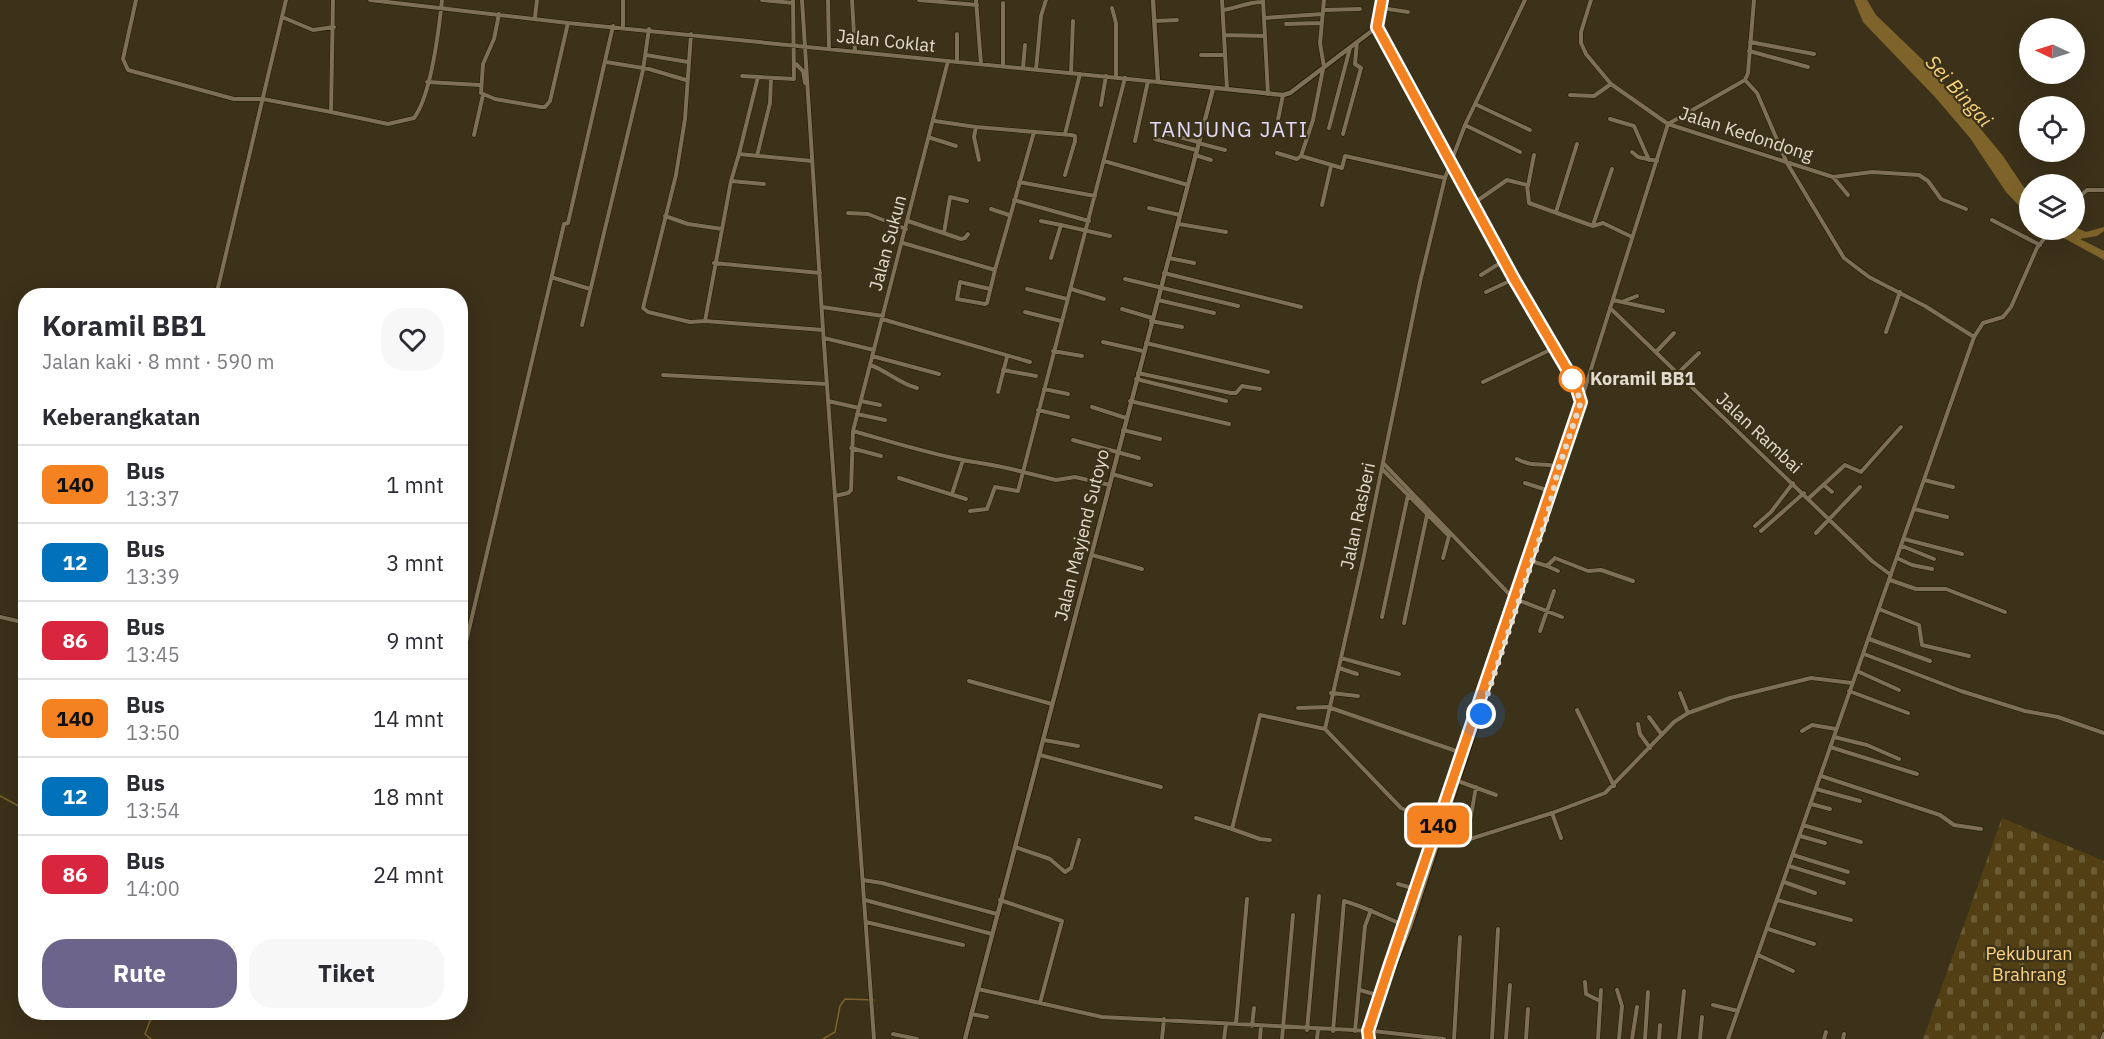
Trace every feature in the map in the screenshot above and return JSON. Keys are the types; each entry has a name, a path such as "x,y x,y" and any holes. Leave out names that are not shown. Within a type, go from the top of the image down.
{"main road":[{"path":"1370,1034 1381,996 1441,826 1462,753 1515,600 1531,561 1581,402 1575,383 1514,279 1377,27 1382,0"},
{"path":"1407,927 1416,889 1458,781 1559,469"},
{"path":"1370,1034 1391,967"}],"street":[{"path":"136,0 123,59 128,70 234,99 263,99 388,124 411,120 418,111 439,29 442,0"},
{"path":"218,288 286,0"},
{"path":"331,112 333,0"},
{"name":"Jalan Coklat","path":"370,0 535,17 568,23 649,29 1283,95"},
{"path":"535,17 537,0"},
{"path":"623,0 623,27"},
{"path":"742,76 794,79 793,1 762,0"},
{"path":"802,0 823,330 874,1039"},
{"path":"828,0 829,48"},
{"path":"852,0 855,51"},
{"path":"919,0 977,3 981,64"},
{"path":"1036,70 1041,16 1046,0"},
{"path":"1153,0 1158,82"},
{"path":"1222,0 1227,90"},
{"path":"1277,153 1296,159 1301,156 1313,120 1324,68 1320,43 1324,0"},
{"name":"Jalan Rasberi","path":"1325,729 1420,282 1445,178 1475,104 1525,0"},
{"name":"Jalan Kedondong","path":"1591,0 1582,26 1581,43 1611,84 1668,124 1833,177 1863,172 1914,174 1928,181 1941,200 1966,209"},
{"path":"1745,80 1754,0"},
{"path":"1222,10 1234,8 1244,2 1263,1 1268,94"},
{"path":"1003,3 1003,66"},
{"path":"1112,8 1116,23 1116,77"},
{"path":"1381,8 1408,12"},
{"path":"1264,18 1360,9"},
{"path":"474,135 483,95 480,85 485,54 494,39 500,14"},
{"path":"282,17 312,30 334,27"},
{"path":"1155,21 1177,20"},
{"path":"1071,73 1073,21"},
{"path":"483,95 533,106 547,106 557,76 568,23"},
{"path":"1286,24 1321,23"},
{"path":"468,633 525,387 554,278 564,224 568,223 587,132 608,63 613,26"},
{"path":"1275,134 1283,95 1290,93 1377,27"},
{"path":"582,325 644,70 649,29"},
{"path":"957,33 957,62"},
{"path":"691,34 683,131 643,308 648,312 690,322 705,321 823,330"},
{"path":"1223,35 1265,36"},
{"path":"1343,134 1361,68 1355,64 1357,42"},
{"path":"1750,42 1814,54"},
{"path":"1023,68 1025,45"},
{"path":"1329,128 1350,48"},
{"path":"1749,51 1808,67"},
{"path":"646,55 688,62"},
{"path":"1201,55 1225,55"},
{"name":"Jalan Sukun","path":"835,496 850,492 853,431 931,138 948,61"},
{"path":"608,63 686,80"},
{"path":"795,64 804,75 809,114"},
{"path":"1065,134 1080,74"},
{"path":"1101,105 1106,76"},
{"path":"705,321 730,181 758,77"},
{"path":"758,156 770,103 771,78"},
{"path":"970,511 987,509 993,488 1018,491 1125,78"},
{"path":"1581,402 1668,124 1745,80"},
{"path":"1745,80 1757,93 1787,163 1844,258 1869,277 1900,292 1974,337"},
{"path":"1135,141 1148,81"},
{"path":"427,82 480,85"},
{"path":"1570,95 1594,96 1611,84"},
{"name":"Jalan Mayjend Sutoyo","path":"965,1039 1092,555 1122,429 1179,224 1213,88"},
{"path":"1475,104 1530,130"},
{"path":"1610,119 1634,126 1649,160"},
{"path":"935,121 1076,137 1065,176"},
{"path":"1466,125 1520,152"},
{"path":"976,127 974,137 979,160"},
{"path":"990,289 960,282 956,298 983,305 987,303 1009,214 1034,132"},
{"path":"1168,134 1225,150"},
{"path":"931,138 956,146"},
{"path":"1155,139 1211,160"},
{"path":"1556,212 1577,144"},
{"path":"1632,152 1638,157 1656,161"},
{"path":"739,154 812,161"},
{"path":"1534,155 1527,201 1593,226 1603,223 1632,237"},
{"path":"1301,156 1342,168 1345,156 1445,178"},
{"path":"1104,161 1188,185"},
{"path":"1322,205 1331,166"},
{"path":"1593,226 1612,169"},
{"path":"1833,177 1848,195"},
{"path":"1474,203 1509,179 1528,187"},
{"path":"730,181 764,184"},
{"path":"1019,182 1095,196"},
{"path":"2085,192 2104,190"},
{"path":"944,233 950,198 967,201"},
{"path":"1014,200 1089,221"},
{"path":"1149,208 1181,215"},
{"path":"991,209 1009,214"},
{"path":"848,213 868,214 906,229"},
{"path":"665,216 688,224 722,229"},
{"path":"1992,220 2041,243"},
{"path":"908,221 963,239 968,234"},
{"path":"1041,221 1110,236"},
{"path":"1179,224 1226,232"},
{"path":"1051,258 1061,225"},
{"path":"1728,1039 1974,337 1983,323 2002,317 2011,307 2043,240"},
{"path":"903,243 995,270"},
{"path":"1168,258 1194,263"},
{"path":"1481,275 1505,260"},
{"path":"714,263 820,273"},
{"path":"1164,273 1301,307"},
{"path":"554,278 590,289"},
{"path":"1125,279 1238,306"},
{"path":"1486,292 1514,279"},
{"path":"1027,289 1067,299"},
{"path":"1071,289 1104,299"},
{"path":"1886,332 1900,292"},
{"path":"1624,301 1637,296"},
{"path":"1157,300 1214,313"},
{"path":"1613,300 1663,310"},
{"path":"822,307 882,317 1007,357 1030,362"},
{"name":"Jalan Rambai","path":"1610,308 1891,577 1916,589 1946,589 2005,612"},
{"path":"1122,309 1182,327"},
{"path":"1025,312 1061,321"},
{"path":"1656,352 1674,333"},
{"path":"824,338 874,350"},
{"path":"1102,342 1143,351"},
{"path":"1145,343 1268,372"},
{"path":"1483,382 1554,348"},
{"path":"1053,351 1082,356"},
{"path":"1678,374 1699,353"},
{"path":"872,356 939,374"},
{"path":"998,392 1007,357"},
{"path":"870,365 888,372 897,382 917,388"},
{"path":"1003,370 1036,376"},
{"path":"663,375 827,384"},
{"path":"1136,376 1231,393 1236,393 1242,386 1260,388"},
{"path":"1136,376 1226,401"},
{"path":"1044,389 1068,394"},
{"path":"828,401 859,408"},
{"path":"861,401 880,405"},
{"path":"1130,401 1229,424"},
{"path":"1092,407 1126,418"},
{"path":"1038,410 1068,417"},
{"path":"858,414 885,420"},
{"path":"1809,498 1845,465 1856,472 1861,472 1901,427"},
{"path":"1122,429 1160,439"},
{"path":"853,431 963,460 996,464 1056,480 1075,477 1110,485"},
{"path":"1073,440 1139,458"},
{"path":"851,448 881,456"},
{"path":"1517,459 1531,466 1543,463 1559,469"},
{"path":"952,494 963,460"},
{"path":"1383,463 1515,600 1562,617"},
{"path":"1382,469 1449,536 1443,558"},
{"path":"1112,474 1151,484"},
{"path":"899,478 966,499"},
{"path":"1924,480 1953,487"},
{"path":"1526,483 1550,491"},
{"path":"1755,526 1771,512 1793,483"},
{"path":"1824,485 1832,492"},
{"path":"1816,533 1860,487"},
{"path":"1761,531 1804,493"},
{"path":"1382,617 1408,495"},
{"path":"1914,509 1947,517"},
{"path":"1404,623 1428,514"},
{"path":"1904,539 1962,554"},
{"path":"1902,546 1934,559"},
{"path":"1092,555 1142,569"},
{"path":"1547,566 1555,558 1588,571 1601,570 1633,580"},
{"path":"1897,558 1912,566 1932,569"},
{"path":"1531,561 1558,571"},
{"path":"1540,631 1554,591"},
{"path":"1879,609 1919,625 1922,645 1968,656"},
{"path":"0,617 18,621"},
{"path":"1869,639 1930,661"},
{"path":"1864,654 1971,694 2025,711 2058,717 2104,733"},
{"path":"1341,658 1399,674"},
{"path":"1339,668 1357,674"},
{"path":"1857,671 1899,690"},
{"path":"1232,828 1260,715 1325,729 1392,801 1408,813 1470,838 1599,796 1614,786 1662,735 1688,713 1726,699 1811,678 1852,683"},
{"path":"969,681 1052,704"},
{"path":"1849,691 1908,712"},
{"path":"1331,693 1358,696"},
{"path":"1680,693 1688,713"},
{"path":"1298,708 1328,707 1462,753"},
{"path":"1577,710 1614,786"},
{"path":"1649,717 1662,735"},
{"path":"1638,724 1640,734 1650,748"},
{"path":"1802,731 1812,725 1836,729"},
{"path":"1834,737 1867,745 1899,759"},
{"path":"1044,740 1078,746"},
{"path":"1830,747 1917,774"},
{"path":"1040,755 1161,787"},
{"path":"1821,776 1940,815 1954,825 1981,829"},
{"path":"1458,781 1496,795"},
{"path":"1470,821 1476,787"},
{"path":"1816,789 1860,801"},
{"path":"1810,804 1830,809"},
{"path":"1552,813 1561,838"},
{"path":"1196,818 1260,839 1270,840"},
{"path":"1803,825 1861,842"},
{"path":"1800,836 1824,843"},
{"path":"1015,847 1050,859 1065,872 1071,868 1079,840"},
{"path":"1793,855 1848,872"},
{"path":"1789,866 1844,883"},
{"path":"863,880 997,914"},
{"path":"1784,882 1815,892"},
{"path":"1398,884 1416,889"},
{"path":"1308,1029 1319,896"},
{"path":"1236,1024 1247,899"},
{"path":"865,900 992,934"},
{"path":"1000,900 1062,921 1040,1003"},
{"path":"1778,900 1851,920"},
{"path":"1333,1031 1344,901 1371,910 1407,927"},
{"path":"1355,1031 1365,926 1371,910"},
{"path":"1282,1039 1293,915"},
{"path":"866,922 963,945"},
{"path":"1492,1039 1498,928"},
{"path":"1768,929 1814,944"},
{"path":"1454,1039 1460,937"},
{"path":"1758,955 1793,971"},
{"path":"1585,982 1586,994 1600,1000"},
{"path":"1506,1039 1510,985"},
{"path":"978,989 1102,1017 1355,1031 1444,1039"},
{"path":"1360,990 1381,996"},
{"path":"1598,1039 1601,990"},
{"path":"1617,990 1622,1005 1619,1039"},
{"path":"1679,1039 1684,991"},
{"path":"1645,1039 1648,992"},
{"path":"1713,1005 1738,1011"},
{"path":"1632,1039 1637,1007"},
{"path":"1252,1026 1254,1008"},
{"path":"1526,1039 1528,1009"},
{"path":"971,1014 987,1017"},
{"path":"1700,1039 1702,1017"},
{"path":"1162,1039 1164,1019"},
{"path":"1224,1039 1226,1024"},
{"path":"1659,1039 1660,1025"},
{"path":"1260,1039 1261,1026"},
{"path":"1317,1039 1318,1030"},
{"path":"1824,1039 1826,1032"},
{"path":"893,1034 917,1039"},
{"path":"2102,1039 2104,1034"}],"green space":[{"name":"Pekuburan Brahrang","path":"2002,818 2104,861 2104,1027 2100,1039 1923,1039"}],"shaded area":[{"name":"Sei Bingai","path":"1854,0 1867,0 1876,15 1928,65 2003,156 2019,180 2019,206 2006,192 1970,138 1935,97 1863,22"},
{"path":"2104,227 2104,231 2097,236 2085,238 2085,232"},
{"path":"2067,240 2082,240 2104,251 2104,260"}],"waterway":[{"path":"0,796 18,806"},
{"path":"823,1039 835,1032 840,1006 845,999 874,1000"},
{"path":"151,1020 145,1034 151,1039"}],"bus line":[{"name":"140","path":"1369,1039 1368,1031 1389,967 1581,402 1575,383 1514,279 1377,27 1382,0"}],"place":[{"name":"Koramil BB1","path":"1572,379"}],"district":[{"name":"TANJUNG JATI","path":"1229,130"}],"route":[{"path":"1481,714 1547,517 1558,470 1581,402 1572,379"}]}
